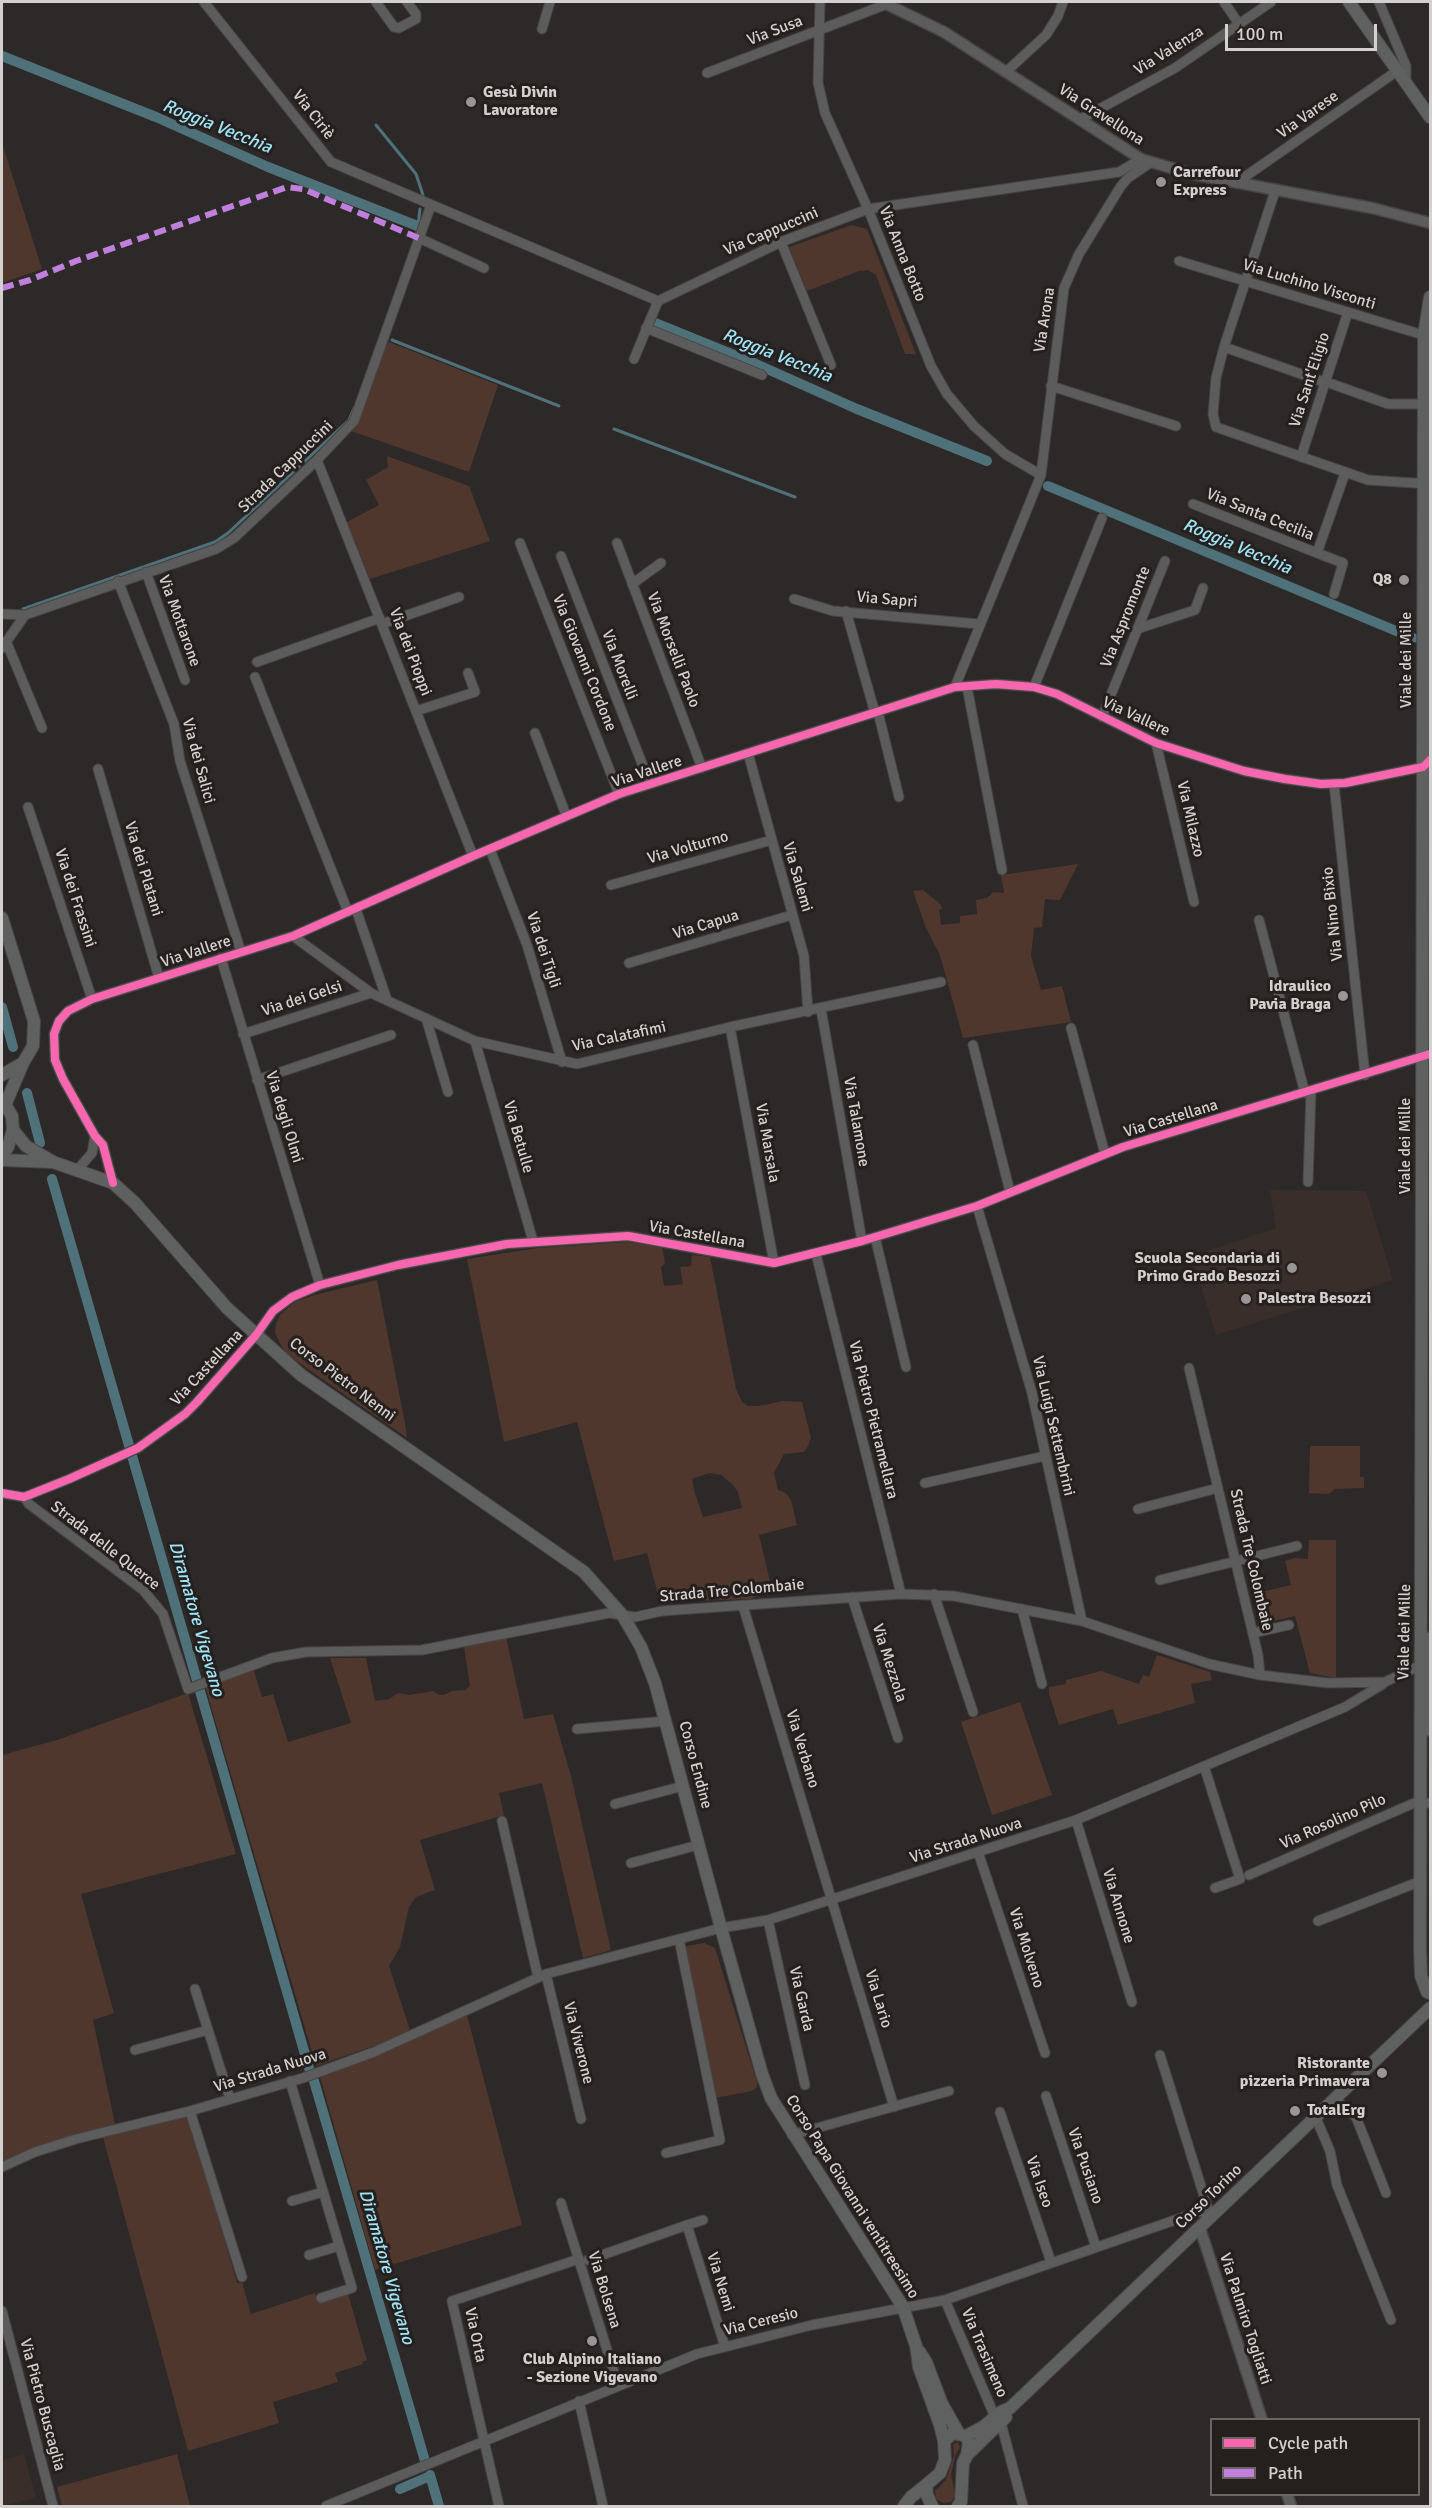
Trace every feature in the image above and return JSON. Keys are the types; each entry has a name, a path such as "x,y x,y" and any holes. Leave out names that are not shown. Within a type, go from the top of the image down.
{"main road":[{"path":"1349,2 1406,84 1426,102 1431,117"},
{"name":"Viale dei Mille","path":"1431,297 1424,404 1427,484 1425,636 1427,764 1423,1534 1431,1730"},
{"path":"2,918 34,1021 33,1046 4,1100 12,1116 13,1130 8,1147 2,1155"},
{"path":"2,1075 23,1063"},
{"name":"Corso Pietro Nenni","path":"13,1130 26,1146 53,1162"},
{"name":"Corso Pietro Nenni","path":"2,1160 53,1162 113,1183 135,1203 228,1308 301,1375 584,1572 623,1616"},
{"name":"Corso Endine","path":"623,1616 641,1647 666,1721 721,1928"},
{"name":"Viale dei Mille","path":"1431,1638 1427,1661 1426,1803 1421,1881 1421,1976 1427,1992 1431,1993"},
{"name":"Corso Papa Giovanni ventitreesimo","path":"721,1928 762,2074 771,2098 792,2135 903,2307 916,2346 919,2367 944,2441"},
{"name":"Corso Torino","path":"967,2455 1010,2408 1200,2228 1213,2212 1431,2008"},
{"name":"Corso Papa Giovanni ventitreesimo","path":"916,2346 926,2362 949,2418 963,2435"},
{"name":"Corso Torino","path":"944,2441 950,2435 963,2435 998,2420"},
{"path":"960,2505 961,2476 969,2444 963,2435"},
{"path":"904,2506 911,2497 940,2473 946,2453 944,2441"},
{"path":"926,2485 932,2506"}],"street":[{"name":"Via Ciriè","path":"204,2 331,162 431,205"},
{"path":"376,2 394,27 399,28 416,19 416,14 407,2"},
{"path":"542,29 550,2"},
{"name":"Via Anna Botto","path":"820,2 818,84 820,94 932,366 947,394 974,426 1005,454 1041,475"},
{"path":"1007,71 1046,35 1058,16 1063,2"},
{"path":"1224,2 1239,24"},
{"name":"Via Valenza","path":"1079,120 1174,68 1271,2"},
{"path":"1378,2 1406,66 1406,84"},
{"name":"Via Susa","path":"707,73 885,3"},
{"name":"Via Gravellona","path":"885,3 944,32 1146,161 1236,183 1372,208 1431,223"},
{"name":"Via Varese","path":"1236,183 1397,71"},
{"name":"Via Cappuccini","path":"658,301 782,242 868,209 1119,172 1146,161"},
{"name":"Via Arona","path":"1041,475 1064,288 1079,254 1121,186 1146,161"},
{"path":"1275,191 1216,378 1213,414 1216,427 1368,480 1427,484"},
{"name":"Strada Cappuccini","path":"26,615 118,581 216,549 234,538 318,460 354,421 421,239 431,205"},
{"path":"431,205 658,301 633,359"},
{"path":"421,239 484,268"},
{"path":"782,242 831,365"},
{"name":"Via Luchino Visconti","path":"1179,261 1427,336"},
{"name":"Via Sant'Eligio","path":"1301,457 1328,383 1348,312"},
{"path":"646,328 762,375"},
{"path":"1224,347 1388,404 1424,404"},
{"path":"1051,386 1176,426"},
{"name":"Via dei Pioppi","path":"318,460 473,856"},
{"name":"Via Santa Cecilia","path":"1317,553 1345,473"},
{"path":"955,687 1041,475"},
{"name":"Via Santa Cecilia","path":"1193,504 1343,563 1334,594"},
{"path":"1034,687 1102,518"},
{"name":"Via Giovanni Cordone","path":"520,543 619,794"},
{"name":"Via Morselli Paolo","path":"617,543 702,768"},
{"name":"Via Morelli","path":"561,556 650,784"},
{"name":"Via Aspromonte","path":"1102,717 1165,561"},
{"path":"632,584 661,563"},
{"name":"Via Mottarone","path":"146,572 184,680"},
{"name":"Via dei Salici","path":"118,581 174,724 180,760 241,952"},
{"path":"1137,629 1195,610 1203,588"},
{"path":"258,662 459,597"},
{"name":"Via Sapri","path":"794,599 833,611 979,624"},
{"path":"846,611 899,797"},
{"path":"2,614 26,615"},
{"path":"26,615 4,644 42,729"},
{"path":"416,711 475,692 468,673"},
{"path":"255,676 387,1000"},
{"name":"Via Vallere","path":"113,1183 103,1145 95,1136 55,1060 54,1034 59,1021 68,1011 92,999 293,936 566,815 650,784 955,687 996,684 1034,687 1057,694 1156,743 1244,771 1285,779 1334,784 1427,764"},
{"path":"967,687 1002,870"},
{"path":"535,733 566,815"},
{"name":"Via Milazzo","path":"1156,743 1194,902"},
{"name":"Via Salemi","path":"748,753 804,956 808,1012"},
{"name":"Via dei Platani","path":"98,770 159,978"},
{"name":"Via Nino Bixio","path":"1334,784 1365,1075"},
{"name":"Via dei Frassini","path":"28,807 92,999"},
{"name":"Via Volturno","path":"612,885 772,840"},
{"name":"Via dei Tigli","path":"490,849 527,945 562,1062"},
{"name":"Via Capua","path":"629,963 792,915"},
{"path":"1259,921 1308,1092 1308,1182"},
{"name":"Via Calatafimi","path":"293,936 370,993 475,1041 577,1064 940,982"},
{"name":"Via degli Olmi","path":"221,958 320,1285"},
{"name":"Via dei Gelsi","path":"243,1034 370,993"},
{"name":"Via Talamone","path":"820,1009 862,1240"},
{"path":"426,1018 448,1092"},
{"name":"Via Marsala","path":"730,1028 774,1263"},
{"path":"1071,1028 1105,1154"},
{"path":"257,1080 391,1035"},
{"name":"Via Betulle","path":"475,1041 533,1241"},
{"path":"973,1045 1010,1192"},
{"name":"Via Castellana","path":"24,1497 138,1448 185,1414 256,1335 273,1311 292,1297 320,1285 398,1265 507,1244 628,1236 774,1263 816,1254 977,1206 1105,1154 1426,1055"},
{"path":"78,1169 92,1153 95,1136"},
{"name":"Via Luigi Settembrini","path":"977,1206 1032,1393 1082,1621"},
{"path":"875,1237 906,1366"},
{"name":"Via Pietro Pietramellara","path":"816,1254 901,1594"},
{"name":"Strada Tre Colombaie","path":"1189,1368 1253,1633 1260,1675"},
{"path":"925,1483 1045,1456"},
{"path":"1138,1509 1218,1488"},
{"path":"5,1494 24,1497"},
{"name":"Strada delle Querce","path":"24,1497 29,1504 143,1590 150,1598 163,1614 191,1688"},
{"path":"1160,1580 1297,1546"},
{"name":"Strada Tre Colombaie","path":"191,1688 272,1658 306,1652 422,1650 609,1613 635,1617 662,1611 901,1594 934,1594 1082,1621 1209,1664 1260,1675 1328,1683 1385,1682 1427,1661"},
{"path":"934,1594 973,1712"},
{"name":"Via Mezzola","path":"852,1597 898,1738"},
{"name":"Via Verbano","path":"743,1606 832,1900"},
{"path":"1022,1609 1042,1684"},
{"path":"1253,1633 1289,1625"},
{"name":"Via Strada Nuova","path":"2,2167 35,2152 76,2139 190,2111 290,2081 374,2052 542,1976 721,1928 768,1920 1076,1820 1345,1707 1385,1682"},
{"path":"577,1729 666,1721"},
{"path":"1204,1766 1240,1879 1215,1888"},
{"path":"615,1804 683,1786"},
{"name":"Via Rosolino Pilo","path":"1249,1875 1414,1803 1426,1803"},
{"name":"Via Annone","path":"1076,1820 1132,2002"},
{"path":"501,1821 542,1976"},
{"path":"631,1863 698,1845"},
{"name":"Via Molveno","path":"978,1852 1045,2053"},
{"path":"1318,1922 1421,1881"},
{"name":"Via Lario","path":"832,1900 894,2106"},
{"name":"Via Garda","path":"768,1920 805,2085"},
{"path":"666,2153 720,2140 679,1939"},
{"name":"Via Viverone","path":"542,1976 581,2119"},
{"path":"195,1989 230,2099"},
{"path":"135,2050 208,2030"},
{"path":"1161,2055 1213,2212"},
{"path":"290,2081 352,2288 321,2298"},
{"path":"792,2135 949,2091"},
{"name":"Via Pusiano","path":"1046,2096 1096,2247"},
{"path":"1335,2099 1356,2118 1386,2193"},
{"path":"190,2111 242,2277"},
{"name":"Via Iseo","path":"1000,2112 1051,2262"},
{"path":"1316,2118 1330,2151 1337,2186 1390,2320"},
{"path":"292,2201 323,2192"},
{"name":"Via Bolsena","path":"561,2203 584,2260 618,2385"},
{"name":"Via Ceresio","path":"326,2506 697,2354 812,2325 945,2300 1198,2212 1213,2212"},
{"path":"584,2260 703,2220"},
{"name":"Via Nemi","path":"687,2225 725,2347"},
{"name":"Via Palmiro Togliatti","path":"1200,2228 1261,2418"},
{"path":"309,2255 339,2246"},
{"name":"Via Orta","path":"499,2506 482,2442 452,2301 584,2260"},
{"name":"Via Trasimeno","path":"945,2300 998,2420 1023,2506"},
{"name":"Via Pietro Buscaglia","path":"2,2311 53,2506"},
{"path":"579,2401 603,2506"}],"shaded area":[{"path":"2,143 42,269 2,283"},
{"path":"852,225 867,229 916,354 905,354 876,275 868,270 859,271 807,291 789,247"},
{"path":"389,342 498,385 469,472 351,431 380,357"},
{"path":"387,456 469,486 490,541 370,579 347,522 379,505 366,480 388,467"},
{"path":"1078,864 1060,900 1045,899 1042,927 1034,928 1031,956 1041,990 1062,986 1071,1022 963,1038 940,955 926,928 913,891 923,890 939,903 943,909 939,910 941,925 960,923 960,916 977,914 976,900 987,898 993,892 1004,893 1001,875"},
{"name":"Scuola Secondaria di Primo Grado Besozzi","path":"1270,1190 1366,1191 1393,1280 1216,1335 1192,1256 1276,1228"},
{"path":"628,1242 662,1247 665,1263 661,1267 664,1286 683,1284 680,1267 691,1266 692,1255 710,1257 736,1389 742,1402 748,1406 759,1406 783,1401 802,1402 811,1438 804,1452 784,1454 774,1473 778,1490 786,1493 791,1500 797,1525 759,1535 772,1590 760,1591 756,1597 751,1599 660,1602 647,1553 614,1561 577,1422 504,1442 467,1259 538,1248","holes":["710,1473 721,1475 738,1492 742,1508 703,1517 692,1479"]},
{"path":"377,1280 407,1438 285,1353 275,1333 280,1315 295,1302 314,1295"},
{"path":"1310,1446 1360,1446 1360,1477 1364,1477 1364,1488 1335,1489 1329,1494 1309,1493"},
{"path":"1309,1540 1336,1540 1336,1678 1310,1673 1295,1616 1261,1624 1253,1594 1291,1585 1285,1561 1294,1558 1308,1559"},
{"path":"506,1637 524,1719 553,1714 571,1776 611,1950 583,1958 542,1783 499,1793 504,1815 420,1840 435,1890 416,1897 409,1907 400,1947 389,1966 410,2030 379,2044 316,2066 205,1686 253,1668 262,1697 273,1694 288,1742 351,1723 330,1658 366,1658 375,1701 389,1699 398,1693 410,1695 433,1691 443,1695 465,1690 470,1686 464,1646"},
{"path":"1157,1655 1210,1672 1212,1680 1191,1684 1195,1703 1118,1725 1113,1709 1059,1725 1049,1687 1066,1684 1066,1680 1101,1671 1139,1684 1143,1675 1149,1677"},
{"path":"188,1693 236,1854 81,1894 114,2013 93,2020 115,2124 63,2139 2,2163 2,1755 57,1740"},
{"path":"1020,1702 1052,1795 992,1815 961,1722"},
{"path":"704,1943 715,1948 757,2082 757,2087 752,2091 715,2098 681,1947"},
{"path":"467,2015 522,2225 375,2270 320,2077"},
{"path":"186,2117 191,2122 237,2283 242,2282 251,2314 315,2293 318,2303 348,2294 367,2360 362,2362 363,2364 335,2373 338,2382 273,2402 279,2423 188,2451 103,2137"},
{"path":"958,2442 960,2448 956,2453 951,2475 956,2496 951,2502 943,2503 936,2499 935,2491 946,2480 954,2455 953,2444"},
{"path":"24,2454 36,2498 2,2506 2,2460"},
{"path":"177,2454 190,2506 62,2506 57,2487"}],"waterway":[{"name":"Roggia Vecchia","path":"2,56 156,117 268,167 420,227"},
{"path":"376,125 416,174 423,195"},
{"path":"417,233 420,209"},
{"name":"Roggia Vecchia","path":"655,323 756,364 857,409 987,461"},
{"path":"392,340 559,406"},
{"path":"23,609 215,542 228,533 349,420 354,408"},
{"path":"614,429 795,497"},
{"name":"Roggia Vecchia","path":"1048,486 1413,638"},
{"name":"Diramatore Vigevano","path":"2,1007 13,1047"},
{"name":"Diramatore Vigevano","path":"27,1093 40,1143"},
{"name":"Diramatore Vigevano","path":"52,1179 309,2068"},
{"name":"Diramatore Vigevano","path":"314,2081 425,2461"},
{"name":"Diramatore Vigevano","path":"430,2475 439,2506"},
{"path":"400,2489 430,2476"}],"marked path":[{"path":"2,288 30,280 76,261 287,187 303,189 421,239"}],"cycle path":[{"path":"113,1183 103,1145 95,1136 55,1060 54,1034 59,1021 68,1011 92,999 293,936 619,794 955,687 996,684 1034,687 1057,694 1156,743 1244,771 1285,779 1321,784 1345,783 1423,767 1430,760"},
{"path":"2,1493 24,1497 138,1448 185,1414 197,1402 256,1335 273,1311 292,1297 320,1285 398,1265 507,1244 628,1236 774,1263 862,1241 977,1206 1123,1147 1430,1054"}],"place":[{"name":"Gesù Divin Lavoratore","path":"471,102"},
{"name":"Carrefour Express","path":"1161,182"},
{"name":"Q8","path":"1404,580"},
{"name":"Idraulico Pavia Braga","path":"1343,996"},
{"name":"Scuola Secondaria di Primo Grado Besozzi","path":"1292,1268"},
{"name":"Palestra Besozzi","path":"1246,1299"},
{"name":"Ristorante pizzeria Primavera","path":"1382,2073"},
{"name":"TotalErg","path":"1295,2111"},
{"name":"Club Alpino Italiano - Sezione Vigevano","path":"592,2341"}]}
